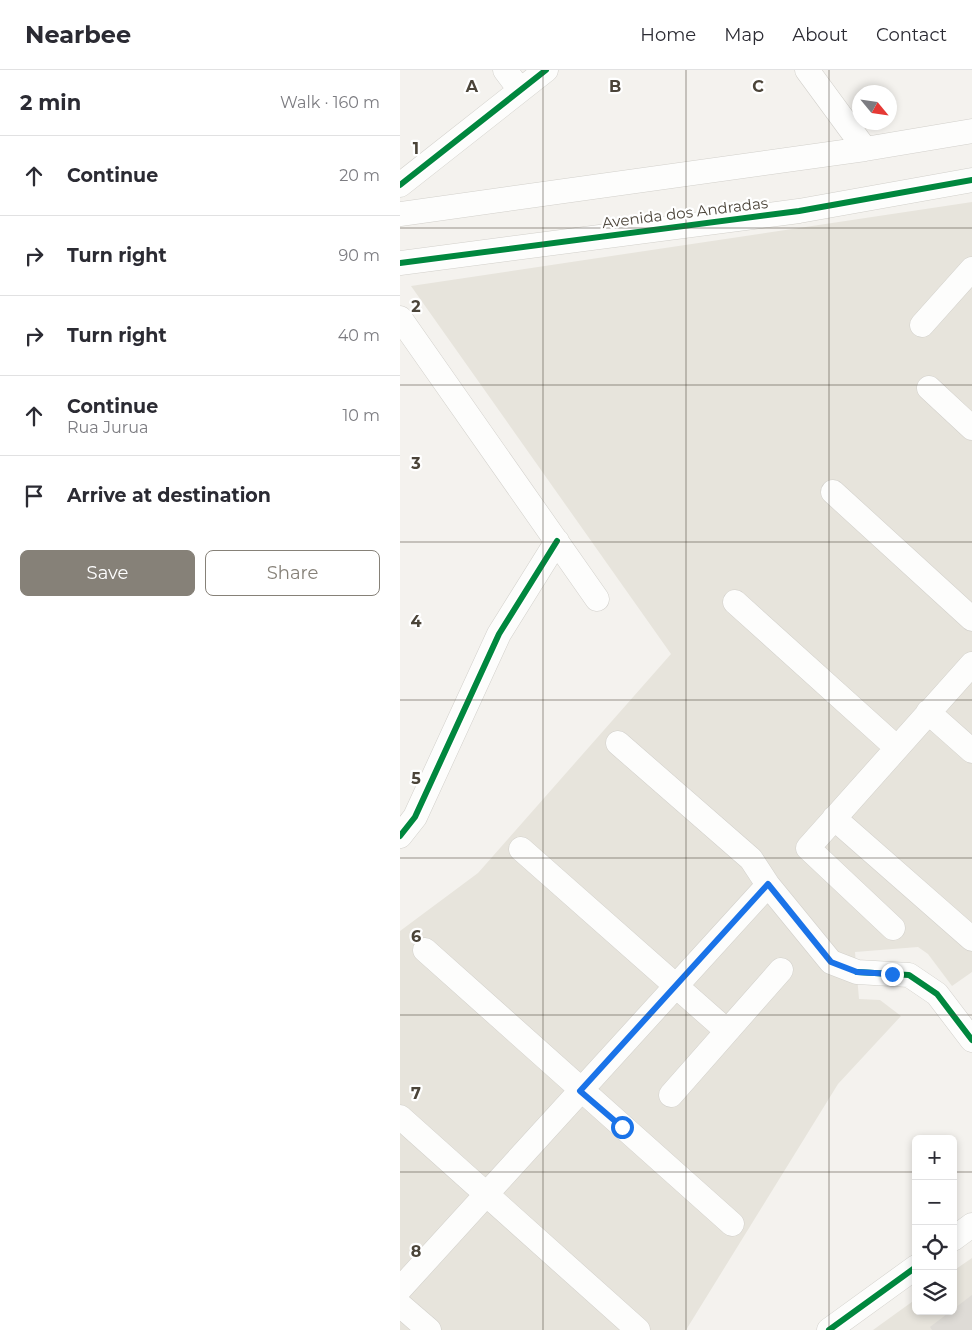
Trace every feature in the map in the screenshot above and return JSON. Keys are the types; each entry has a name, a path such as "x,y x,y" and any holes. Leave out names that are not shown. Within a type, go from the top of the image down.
{"street":[{"path":"505,70 520,90"},
{"path":"400,185 546,70"},
{"path":"807,70 865,149"},
{"path":"400,214 865,149 972,131"},
{"name":"Avenida dos Andradas","path":"400,263 799,211 972,180"},
{"path":"922,325 972,269"},
{"path":"400,318 597,599"},
{"path":"929,388 972,428"},
{"path":"833,492 972,619"},
{"path":"400,836 415,817 499,634 557,542"},
{"path":"735,602 897,748"},
{"path":"893,928 808,848 972,664"},
{"path":"928,712 972,751"},
{"path":"618,743 751,858 768,884 831,962 857,972 909,975 936,994 972,1040"},
{"path":"834,818 972,939"},
{"path":"521,849 727,1031"},
{"path":"400,1289 768,884"},
{"path":"425,950 580,1091 732,1224"},
{"path":"671,1095 781,970"},
{"path":"400,1117 638,1330"},
{"path":"957,1236 972,1225"},
{"path":"829,1330 912,1270"},
{"path":"400,1305 429,1330"}],"shaded area":[{"path":"972,202 972,972 952,986 928,954 918,947 855,952 859,999 880,1000 901,1016 838,1084 686,1330 400,1330 400,931 478,873 671,654 411,286"},
{"path":"972,1258 972,1330 873,1330 912,1302 912,1315 957,1315 957,1268"}],"building":[{"path":"972,1295 972,1330 932,1330 930,1327 946,1315 957,1315 957,1306"}],"cycle path":[{"path":"400,185 546,70"},
{"path":"400,263 799,211 972,180"},
{"path":"400,836 415,817 499,634 557,541"},
{"path":"857,972 909,975 937,994 972,1040"},
{"path":"829,1330 912,1270"}],"route":[{"path":"622,1127 580,1091 768,884 831,962 857,972 892,974"}]}
